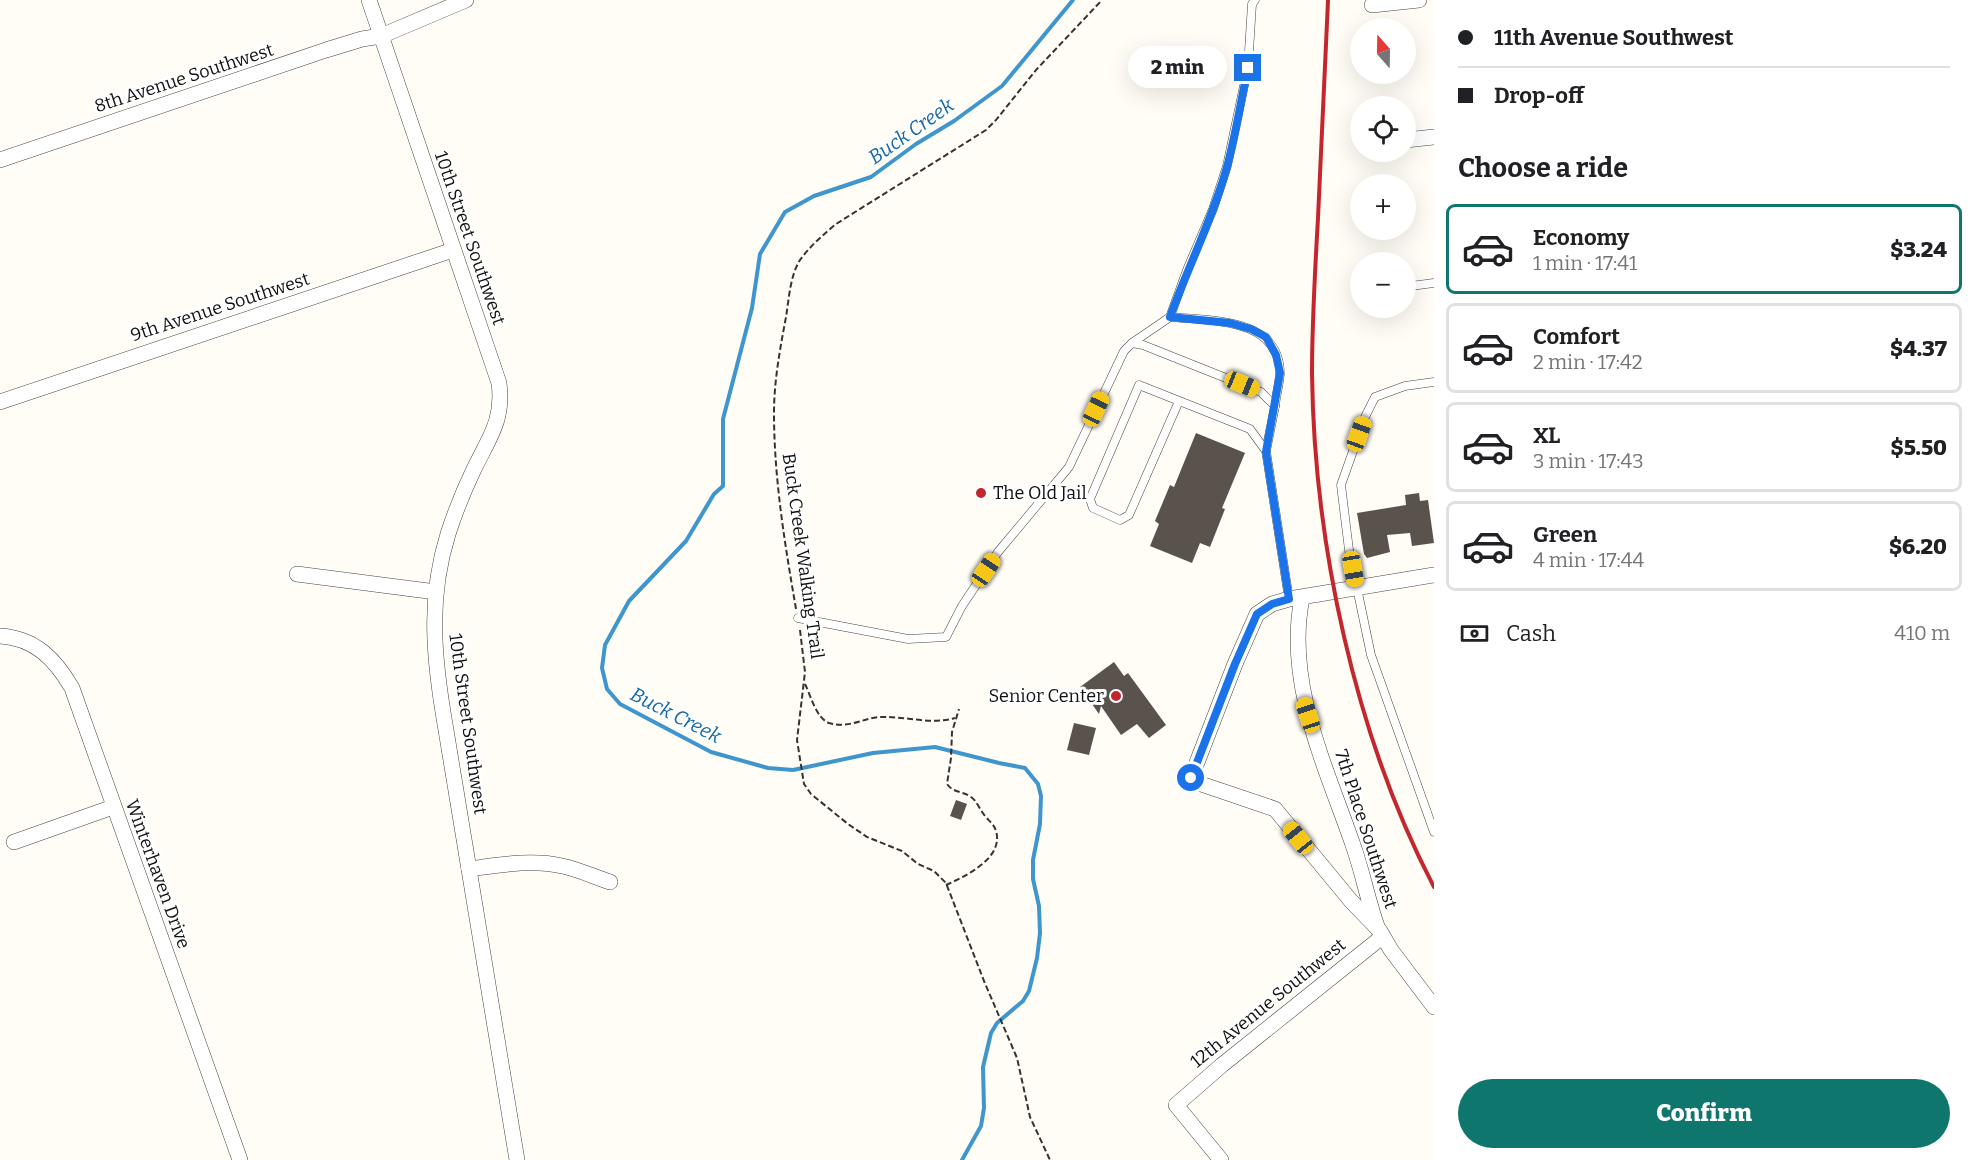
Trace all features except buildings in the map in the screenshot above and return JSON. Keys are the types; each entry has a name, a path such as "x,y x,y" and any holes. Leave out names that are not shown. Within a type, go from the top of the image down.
{"street":[{"name":"10th Street Southwest","path":"369,0 499,383 501,407 495,430 474,469 448,535 440,565 433,644 517,1160"},
{"name":"8th Avenue Southwest","path":"0,160 326,50 381,36 466,0"},
{"path":"1372,5 1419,0"},
{"path":"1416,139 1434,137"},
{"name":"9th Avenue Southwest","path":"0,402 453,250"},
{"path":"297,574 436,592"},
{"path":"1434,575 1296,598 1272,604 1257,614 1191,778 1275,809 1351,902 1381,934 1434,1007"},
{"name":"7th Place Southwest","path":"1296,598 1303,698 1381,934"},
{"name":"Winterhaven Drive","path":"0,636 24,641 42,650 61,669 72,688 240,1160"},
{"path":"14,842 113,807"},
{"path":"469,869 532,863 546,864 562,866 610,882"},
{"name":"12th Avenue Southwest","path":"1221,1160 1176,1105 1381,934"}],"lane":[{"path":"798,618 908,639 946,637 962,606 998,552 1069,467 1124,351 1170,317 1213,209 1227,166 1248,68 1252,4 1255,0"},
{"path":"1416,285 1434,282"},
{"path":"1170,317 1230,323 1251,329 1266,337 1276,355 1280,373 1266,452 1296,598"},
{"path":"1132,343 1143,345 1261,392 1275,406"},
{"path":"1434,382 1405,386 1375,397 1365,417 1341,485 1356,588 1371,656 1434,832"},
{"path":"1179,401 1129,515 1120,520 1093,508 1090,499 1139,385 1250,429 1266,452"}],"path":[{"name":"Buck Creek Walking Trail","path":"946,885 934,871 918,864 902,851 867,837 827,808 811,794 804,784 797,740 805,684 803,648 790,579 774,438 774,412 782,336 794,274 800,260 814,243 836,224 986,130 1036,70 1102,0"},
{"path":"805,684 822,718 830,723 854,724 880,717 944,721 955,718"},
{"path":"959,709 952,732 947,784 951,789 973,797 996,831 996,839 995,849 986,860 970,873 946,885 1016,1055 1030,1117 1050,1160"}],"waterway":[{"name":"Buck Creek","path":"962,1160 981,1126 984,1108 983,1067 991,1033 997,1023 1023,1001 1029,991 1037,958 1040,933 1039,906 1033,879 1033,860 1040,824 1041,796 1038,784 1025,768 935,747 873,753 793,770 768,768 711,752 620,704 607,689 602,668 605,645 629,601 686,541 714,494 723,486 723,419 752,308 760,254 785,212 814,196 871,177 1002,86 1073,0"}],"railway":[{"path":"1328,0 1312,354 1315,438 1321,504 1344,637 1361,703 1406,829 1434,887"}],"place":[{"name":"The Old Jail","path":"981,493"},
{"name":"Senior Center","path":"1116,696"}],"route":[{"path":"1191,778 1257,614 1272,604 1289,599 1266,452 1280,373 1276,355 1266,337 1251,329 1230,323 1170,317 1213,209 1227,166 1248,68"}]}
